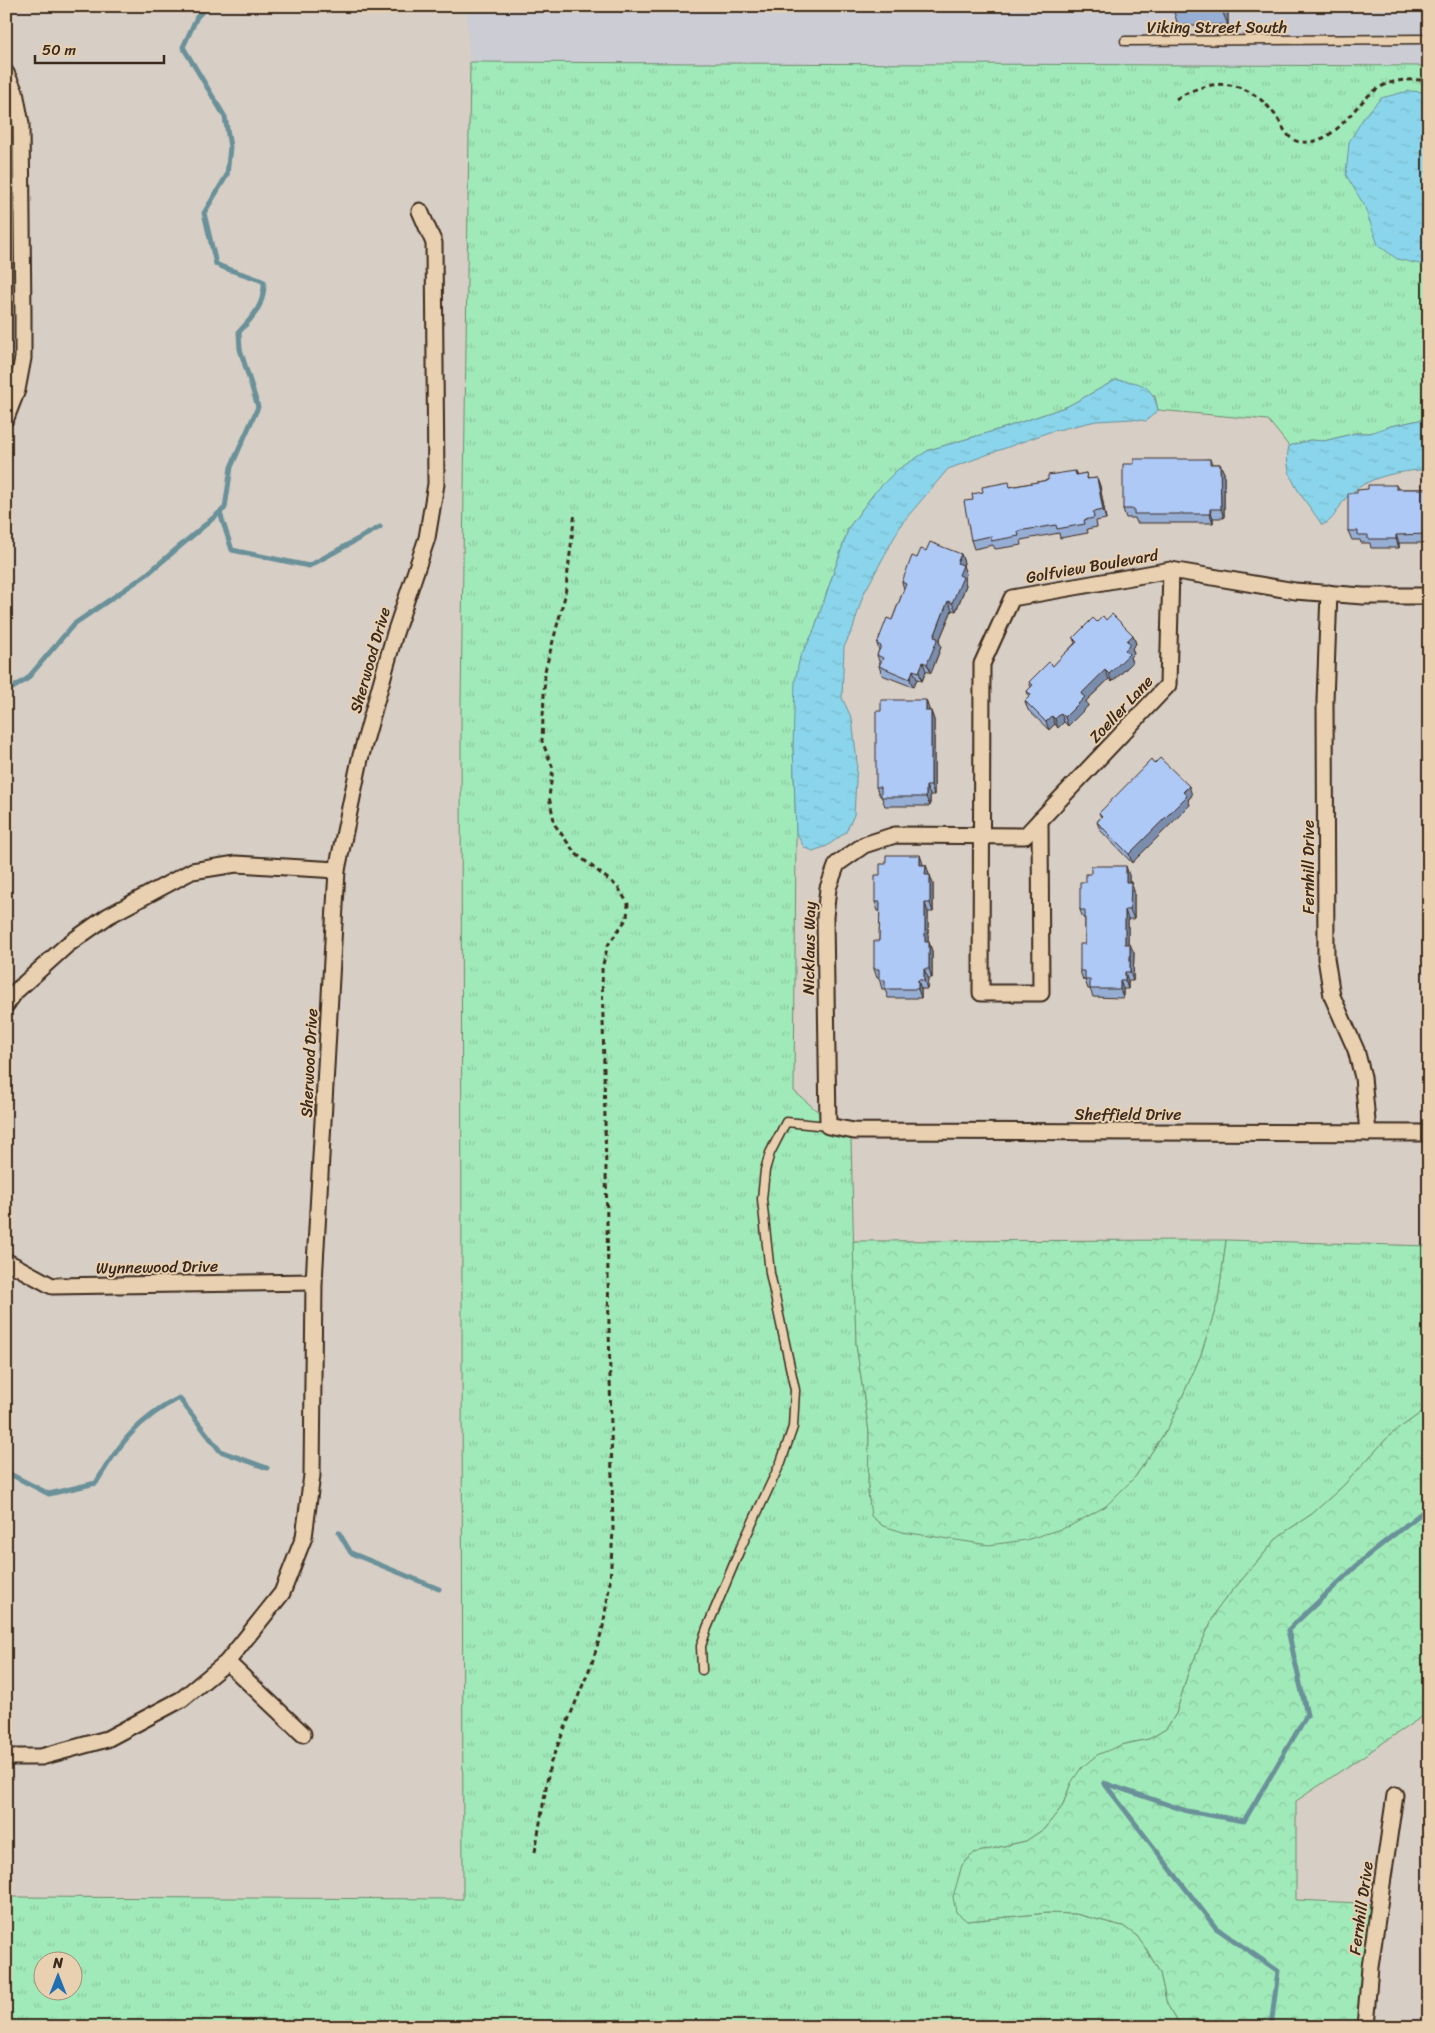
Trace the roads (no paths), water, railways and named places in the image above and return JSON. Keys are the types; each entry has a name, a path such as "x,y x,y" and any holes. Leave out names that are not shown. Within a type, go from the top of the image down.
{"street":[{"path":"6,73 15,92 20,111 23,208 23,358 17,390 6,418"},
{"name":"Sherwood Drive","path":"6,1757 41,1756 107,1739 182,1699 227,1662 282,1593 304,1537 312,1475 314,1282 337,870 360,759 395,633 427,538 436,484 434,243 420,211"},
{"name":"Golfview Boulevard","path":"1040,820 1041,993 981,993 982,664 1012,598 1171,570 1295,591 1429,596"},
{"name":"Zoeller Lane","path":"981,836 1025,836 1168,686 1171,570"},
{"name":"Fernhill Drive","path":"1329,593 1325,700 1326,958 1332,996 1356,1050 1363,1078 1368,1133"},
{"name":"Nicklaus Way","path":"828,1126 825,917 828,888 837,864 864,845 895,835 981,836"},
{"path":"6,1005 15,992 67,945 108,916 192,871 236,864 337,870"},
{"name":"Sheffield Drive","path":"828,1126 854,1131 1429,1133"},
{"name":"Wynnewood Drive","path":"6,1261 52,1286 314,1282"},
{"path":"227,1662 303,1734"},
{"name":"Fernhill Drive","path":"1365,2027 1370,1967 1395,1794"}],"lane":[{"name":"Viking Street South","path":"1125,41 1429,39"},
{"path":"702,1670 701,1646 706,1628 740,1547 781,1462 790,1439 795,1416 795,1390 766,1244 762,1199 765,1170 770,1153 786,1122 828,1126"}],"water":[{"path":"1409,91 1429,92 1429,266 1397,259 1378,245 1364,205 1346,175 1349,142 1364,117 1381,98"},
{"path":"1116,380 1144,386 1152,395 1158,410 1146,421 1133,419 1096,421 1049,432 948,469 902,523 863,595 853,628 844,647 842,698 852,719 857,762 854,815 846,832 827,846 813,851 804,847 796,833 793,746 795,681 800,657 813,633 849,527 875,492 897,470 929,450 1004,428 1068,406"},
{"path":"1429,418 1429,469 1394,473 1363,485 1345,499 1332,518 1322,525 1296,488 1287,458 1289,446 1310,440 1324,441 1356,433 1370,433 1391,426"}],"waterway":[{"path":"6,692 27,679 74,624 146,575 225,508 231,467 258,407 240,349 239,332 257,310 264,290 264,282 216,264 204,213 227,175 230,147 225,117 183,47 197,17 207,6"},
{"path":"220,513 232,550 309,566 380,527"},
{"path":"6,1472 49,1494 96,1483 113,1456 131,1434 152,1415 179,1398 220,1451 267,1468"},
{"path":"1271,2027 1278,1971 1216,1928 1104,1783 1187,1811 1244,1821 1307,1715 1288,1630 1367,1556 1429,1507"},
{"path":"339,1533 351,1553 439,1589"}]}
